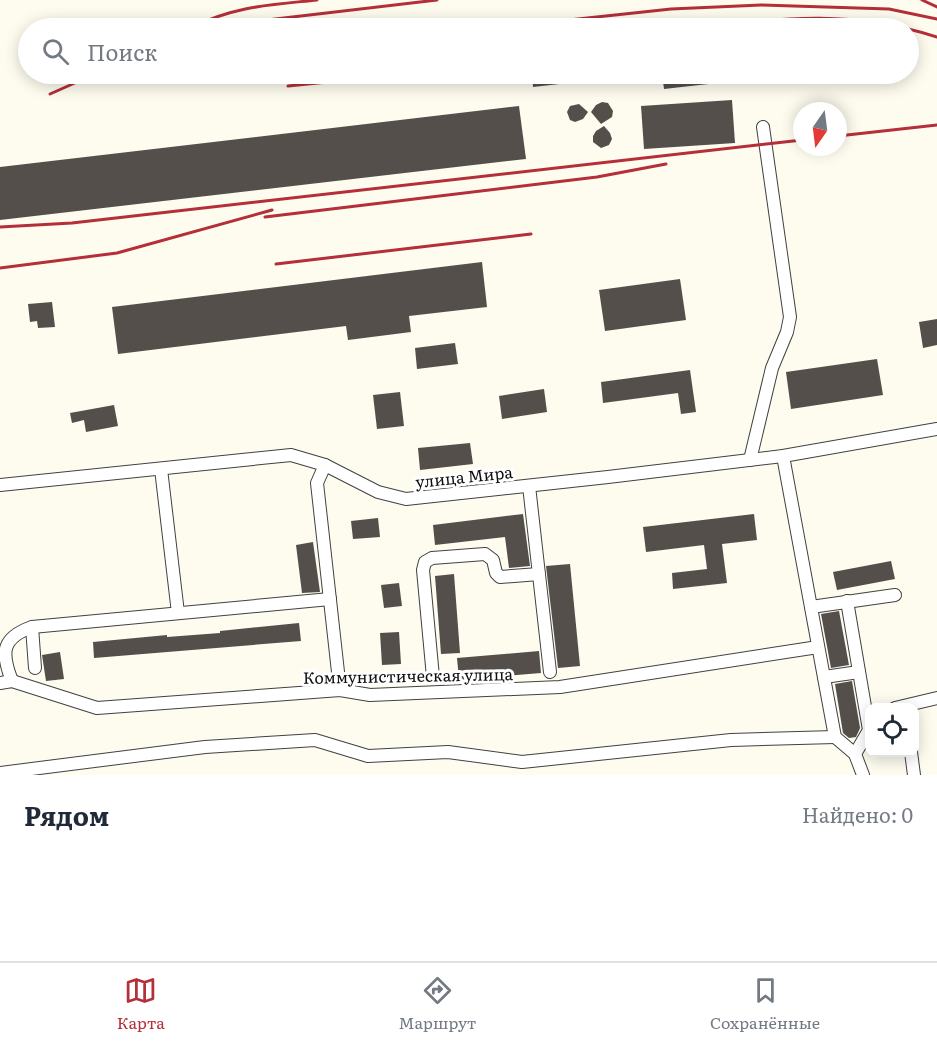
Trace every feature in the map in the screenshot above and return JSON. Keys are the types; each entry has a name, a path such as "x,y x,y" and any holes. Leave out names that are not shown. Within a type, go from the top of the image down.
{"street":[{"path":"750,460 772,368 787,332 790,316 763,127"},
{"name":"улица Мира","path":"0,485 291,455 325,465 378,492 406,499 783,456 937,429"},
{"path":"783,456 835,737 855,754 863,775"},
{"path":"325,465 317,483 340,690"},
{"path":"160,469 178,613"},
{"path":"529,486 550,672"},
{"path":"433,677 423,570 425,562 432,558 485,554 493,560 496,573 500,577 539,574"},
{"path":"811,607 895,595"},
{"path":"6,682 4,660 8,643 17,633 32,627 330,599"},
{"path":"847,601 865,707"},
{"path":"32,627 35,668"},
{"name":"Коммунистическая улица","path":"6,682 97,708 340,690 370,695 560,687 818,647"},
{"path":"824,677 859,672"},
{"path":"917,703 937,698"},
{"path":"0,773 205,747 315,740 368,756 448,752 522,762 731,740 835,737"},
{"path":"855,754 865,737"},
{"path":"912,757 914,775"}],"building":[{"path":"533,84 559,84 533,87"},
{"path":"663,84 708,84 664,89"},
{"path":"732,100 735,143 644,149 641,106"},
{"path":"602,102 608,103 613,111 612,117 601,124 591,112 596,105"},
{"path":"579,104 588,112 583,119 575,122 570,120 567,112 570,106"},
{"path":"519,106 526,159 0,220 0,167"},
{"path":"604,126 612,139 609,145 601,148 593,142 593,136"},
{"path":"482,262 487,307 409,316 411,332 348,340 346,326 118,354 112,307"},
{"path":"680,279 686,320 605,331 599,290"},
{"path":"52,302 55,327 38,328 37,321 30,322 28,304"},
{"path":"937,319 937,345 923,348 919,322"},
{"path":"455,343 458,364 417,369 415,348"},
{"path":"877,359 883,395 791,409 786,372"},
{"path":"690,370 696,412 681,414 678,393 603,403 601,382"},
{"path":"544,389 547,412 502,419 499,396"},
{"path":"400,392 404,426 377,429 373,395"},
{"path":"114,405 118,426 86,432 84,420 72,423 70,413"},
{"path":"470,443 473,464 420,470 418,448"},
{"path":"523,514 530,566 509,568 505,537 435,545 433,525"},
{"path":"754,514 757,540 722,544 727,583 673,589 672,573 707,569 704,545 646,552 643,527"},
{"path":"378,518 380,537 353,539 351,521"},
{"path":"313,542 320,592 302,593 296,545"},
{"path":"891,561 895,579 837,590 833,572"},
{"path":"570,564 580,666 558,668 546,566"},
{"path":"454,574 460,653 441,654 435,576"},
{"path":"399,583 402,606 384,608 381,585"},
{"path":"839,611 849,665 831,668 821,614"},
{"path":"299,623 301,641 94,658 93,642 220,633 220,631"},
{"path":"399,632 401,664 382,665 380,633"},
{"path":"539,651 541,673 459,680 457,658"},
{"path":"60,652 64,679 46,681 42,655"},
{"path":"852,681 860,728 856,737 849,738 843,733 835,684"}],"railway":[{"path":"214,18 268,5 317,0"},
{"path":"284,18 437,0"},
{"path":"922,0 937,7"},
{"path":"587,18 671,9 761,5 889,9 937,19"},
{"path":"919,32 937,37"},
{"path":"50,94 72,84"},
{"path":"288,86 308,84"},
{"path":"847,135 937,125"},
{"path":"0,227 72,223 793,141"},
{"path":"265,217 597,177 666,164"},
{"path":"0,268 117,253 272,210"},
{"path":"276,264 531,234"}]}
